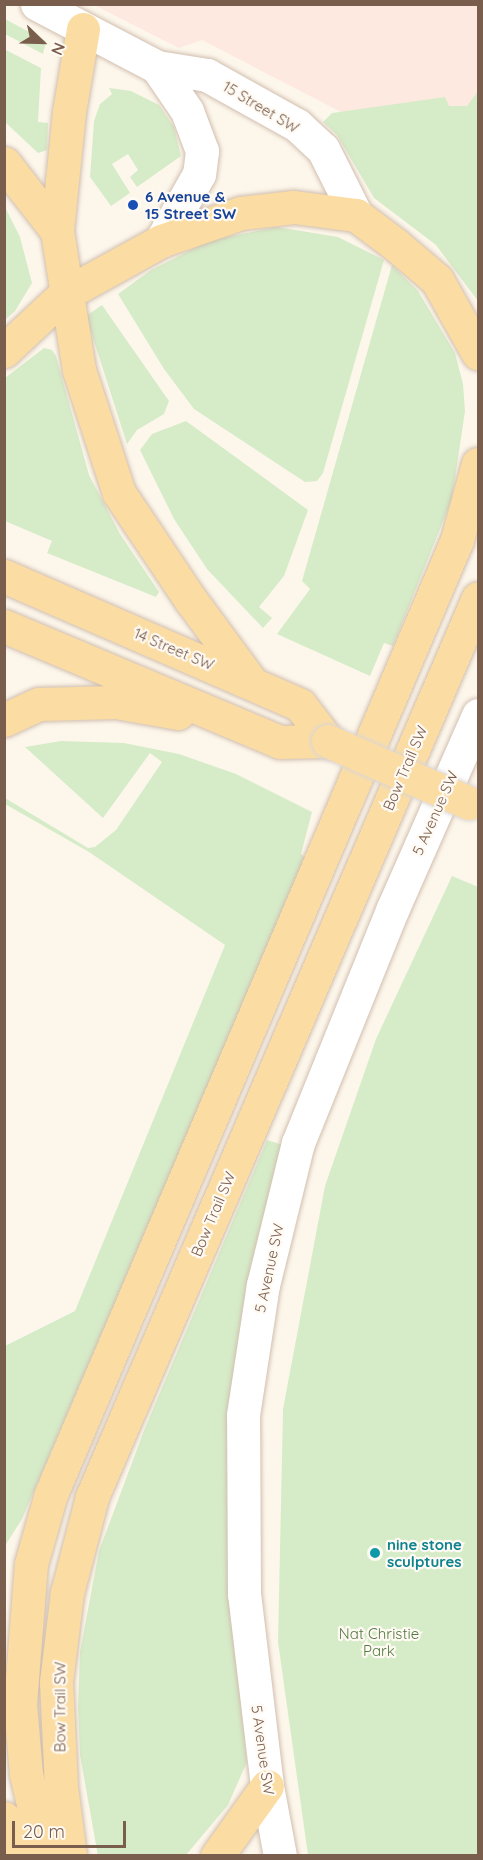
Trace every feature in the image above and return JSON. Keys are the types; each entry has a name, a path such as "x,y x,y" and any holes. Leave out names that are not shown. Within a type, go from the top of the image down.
{"main road":[{"path":"82,29 69,112 57,231 65,294 79,370 119,493 189,599 252,683"},
{"path":"4,163 57,231"},
{"path":"4,351 65,294 161,241 241,213 294,207 356,215 437,280 478,353"},
{"path":"45,1856 26,1774 20,1704 32,1564 56,1483 457,540 478,464"},
{"name":"14 Street SW","path":"4,576 300,705 328,741"},
{"name":"Bow Trail SW","path":"70,1856 61,1787 56,1682 67,1593 92,1497 478,598"},
{"name":"14 Street SW","path":"4,626 279,742 328,741 474,805"},
{"path":"4,720 39,704 116,702 235,723"},
{"path":"4,1582 32,1564"},
{"path":"217,1856 267,1786"},
{"path":"4,1818 18,1856"}],"street":[{"name":"15 Street SW","path":"37,4 157,67 207,75 297,125 324,149 356,215"},
{"name":"15 Street SW","path":"157,67 187,111 202,151 199,174 161,241"},
{"name":"5 Avenue SW","path":"280,1856 267,1786 244,1594 243,1415 263,1285 298,1143 393,908 478,715"}],"shaded area":[{"path":"94,5 478,5 478,141 457,172 202,40 179,48"}],"green space":[{"path":"5,19 46,41 43,54 5,34"},
{"path":"4,49 41,68 38,122 48,123 47,150 38,153 5,122"},
{"path":"109,88 131,91 159,105 174,127 181,156 137,187 130,177 138,170 128,154 112,164 130,193 111,206 90,177 94,121 100,104 112,94"},
{"path":"478,91 478,301 436,245 374,198 337,135 323,122 332,113 445,97 449,106 467,106"},
{"path":"5,207 20,237 32,283 15,311 5,320"},
{"path":"277,227 338,237 384,260 323,473 317,481 305,482 194,409 164,369 118,294 151,270 211,240"},
{"path":"392,265 418,291 455,353 463,384 465,411 452,499 393,646 384,643 370,676 277,634 310,589 302,581"},
{"path":"102,305 169,401 164,414 137,430 127,444 86,316"},
{"path":"44,348 52,350 56,356 89,475 120,534 159,592 156,597 47,553 52,541 5,521 5,378"},
{"path":"186,421 308,510 284,576 259,607 272,618 263,628 207,569 174,519 140,450 152,434"},
{"path":"61,741 124,743 179,754 236,774 312,812 301,854 306,858 22,1519 5,1546 5,1346 75,1311 225,945 89,852 5,804 5,798 88,848 95,847 116,830 162,762 150,753 103,818 25,747"},
{"name":"Nat Christie Park","path":"452,876 478,887 478,1855 308,1855 278,1642 283,1409 325,1186 376,1039"},
{"path":"267,1140 286,1146 234,1638 247,1762 228,1805 186,1855 98,1856 80,1755 78,1707 80,1652 99,1551 145,1428"}],"place":[{"name":"6 Avenue & 15 Street SW","path":"133,205"},
{"name":"nine stone sculptures","path":"375,1553"}]}
